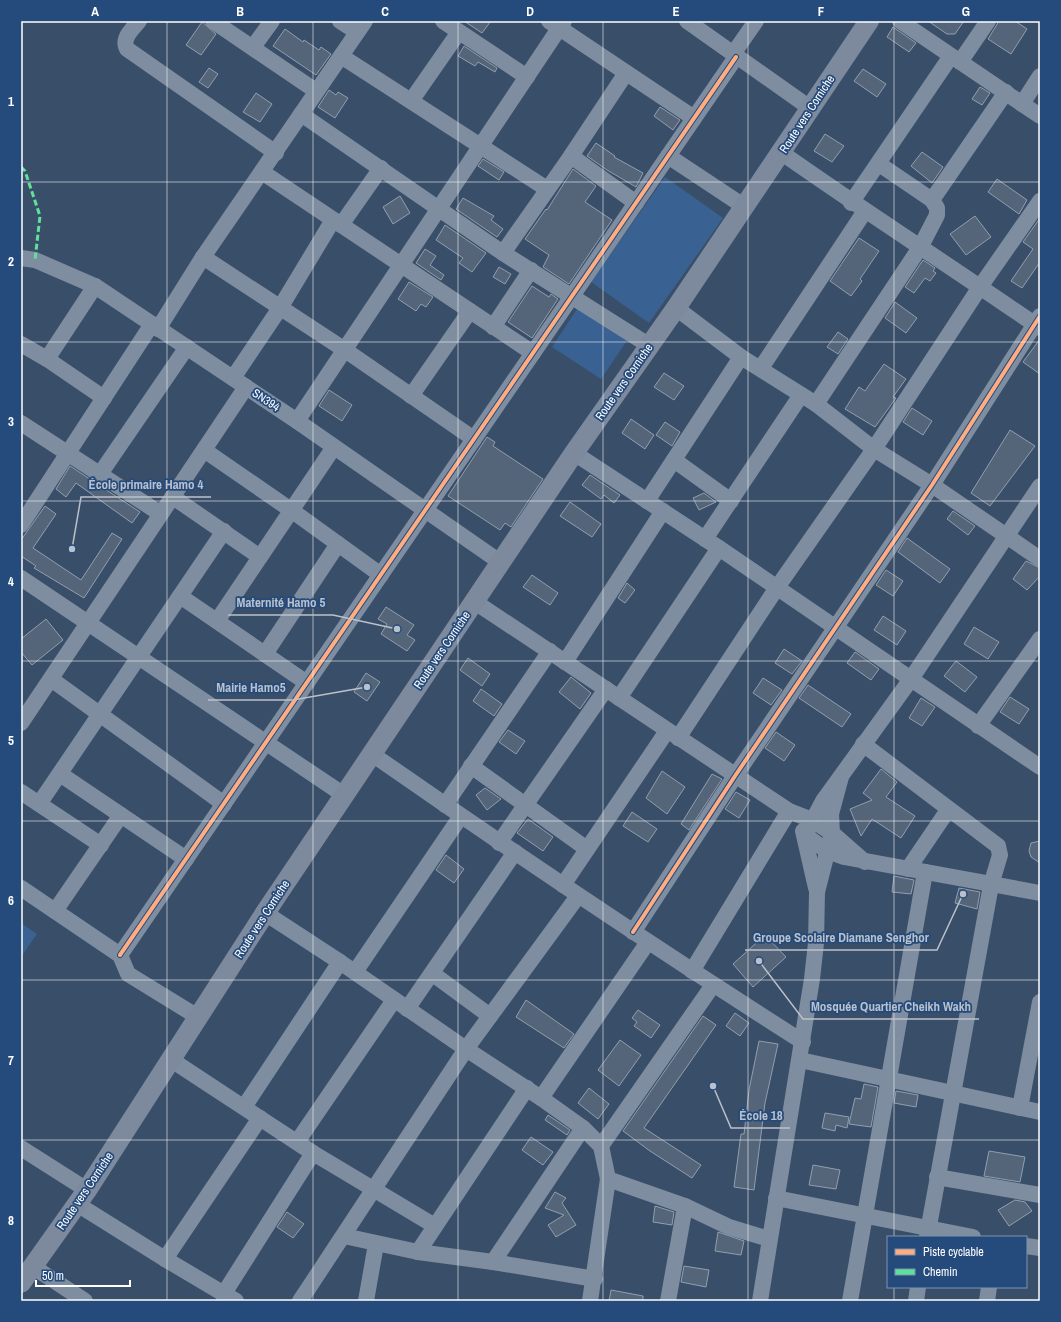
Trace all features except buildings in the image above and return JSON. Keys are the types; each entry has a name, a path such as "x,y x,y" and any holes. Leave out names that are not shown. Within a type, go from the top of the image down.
{"main road":[{"name":"Route vers Corniche","path":"21,1283 82,1197 265,913 475,602 500,562 782,153 810,108 869,21"}],"street":[{"path":"139,21 124,41 127,49 276,152"},
{"path":"213,21 316,91"},
{"path":"253,47 272,21"},
{"path":"21,525 104,398 276,152 316,91 361,27 340,21"},
{"path":"443,21 527,77"},
{"path":"687,21 810,108"},
{"path":"120,955 694,118 756,21"},
{"path":"900,21 1040,116"},
{"path":"852,203 956,59 988,21"},
{"path":"297,421 527,77 558,23 626,73 694,118"},
{"path":"411,101 459,32"},
{"path":"341,56 547,190"},
{"path":"503,252 571,156 626,73"},
{"path":"1022,104 1040,76"},
{"path":"932,200 1006,92"},
{"path":"301,114 503,252 650,346"},
{"path":"633,932 735,776 932,485 1038,323 980,287 921,246 852,203 782,153"},
{"path":"571,156 636,202"},
{"path":"668,156 745,207"},
{"path":"816,404 921,246 937,215 937,208 932,200 879,164"},
{"path":"21,723 26,707 51,679 204,450 280,308 337,222 380,168"},
{"path":"262,172 533,353"},
{"path":"563,885 587,849 673,734 874,449 980,287 1040,200"},
{"path":"761,368 865,211"},
{"path":"203,257 345,350 474,439"},
{"name":"SN394","path":"21,258 34,260 94,286 240,382 500,562"},
{"path":"493,327 531,270"},
{"path":"47,359 94,286"},
{"path":"676,308 741,357 761,368 816,404 874,449 932,485 1040,559"},
{"path":"411,396 470,311"},
{"path":"21,344 47,359 104,398"},
{"path":"100,474 187,347"},
{"path":"647,500 741,357"},
{"path":"705,539 801,395"},
{"path":"21,423 161,514"},
{"path":"217,621 334,447"},
{"path":"204,450 292,510 381,575"},
{"path":"574,453 719,548 776,589 1040,767"},
{"path":"674,460 731,501"},
{"path":"805,835 812,820 863,744 911,679 1040,486"},
{"path":"173,497 260,557"},
{"path":"565,662 663,511"},
{"path":"39,804 224,531"},
{"path":"266,654 338,544"},
{"path":"500,843 524,806 612,693 719,548"},
{"path":"21,578 344,795"},
{"path":"180,596 307,683"},
{"path":"475,602 735,776 791,812 812,820 832,833 865,862"},
{"path":"978,726 1040,639"},
{"path":"445,805 550,651"},
{"path":"51,679 224,804"},
{"path":"863,744 948,810 998,846 1000,854 991,885 928,1233"},
{"path":"372,754 578,896 803,1042"},
{"path":"471,766 524,806 587,849"},
{"path":"60,774 186,859"},
{"path":"760,1301 769,1239 803,1042 815,959 817,892 832,833 831,814 841,777"},
{"path":"21,792 101,844"},
{"path":"908,869 948,810"},
{"path":"791,812 805,835 817,892"},
{"path":"692,971 791,812"},
{"path":"55,911 121,815"},
{"path":"355,972 461,816"},
{"path":"805,835 827,851 865,862 1040,893"},
{"path":"297,1142 401,1005 433,974 515,852"},
{"path":"850,1301 925,872"},
{"path":"21,888 120,955 128,974 198,1017"},
{"path":"300,1301 466,1049 578,896"},
{"path":"265,913 355,972 466,1049 527,1088 583,1128 601,1146 608,1179 595,1279 590,1301"},
{"path":"541,1098 648,942"},
{"path":"244,1107 340,962"},
{"path":"433,974 490,1016"},
{"path":"601,1146 713,985"},
{"path":"1020,1108 1040,1002"},
{"path":"170,1059 313,1153 435,1226"},
{"path":"800,1060 1040,1112"},
{"path":"418,1252 527,1088"},
{"path":"165,1259 260,1118"},
{"path":"493,1262 583,1128"},
{"path":"21,1148 82,1197 165,1259 230,1298 313,1153"},
{"path":"938,1177 1040,1195"},
{"path":"608,1179 685,1206 728,1227 769,1239"},
{"path":"776,1198 864,1216 928,1233 962,1236"},
{"path":"668,1301 685,1206"},
{"path":"344,1236 418,1252 493,1262 595,1279"},
{"path":"366,1301 376,1244"},
{"path":"1027,1246 1040,1248"},
{"path":"32,1266 85,1301"},
{"path":"916,1301 918,1288"},
{"path":"987,1301 989,1288"}],"shaded area":[{"path":"665,177 723,218 649,323 591,282"},
{"path":"579,306 628,339 601,379 552,347"},
{"path":"21,923 37,934 21,957"}],"marked path":[{"path":"21,167 25,171 40,216 35,260"}],"cycle path":[{"path":"120,955 736,57"},
{"path":"633,932 735,776 932,485 1040,316"}],"place":[{"name":"École primaire Hamo 4","path":"72,549"},
{"name":"Maternité Hamo 5","path":"397,629"},
{"name":"Mairie Hamo5","path":"367,687"},
{"name":"Groupe Scolaire Diamane Senghor","path":"963,894"},
{"name":"Mosquée Quartier Cheikh Wakh","path":"759,961"},
{"name":"École 18","path":"713,1086"}]}
